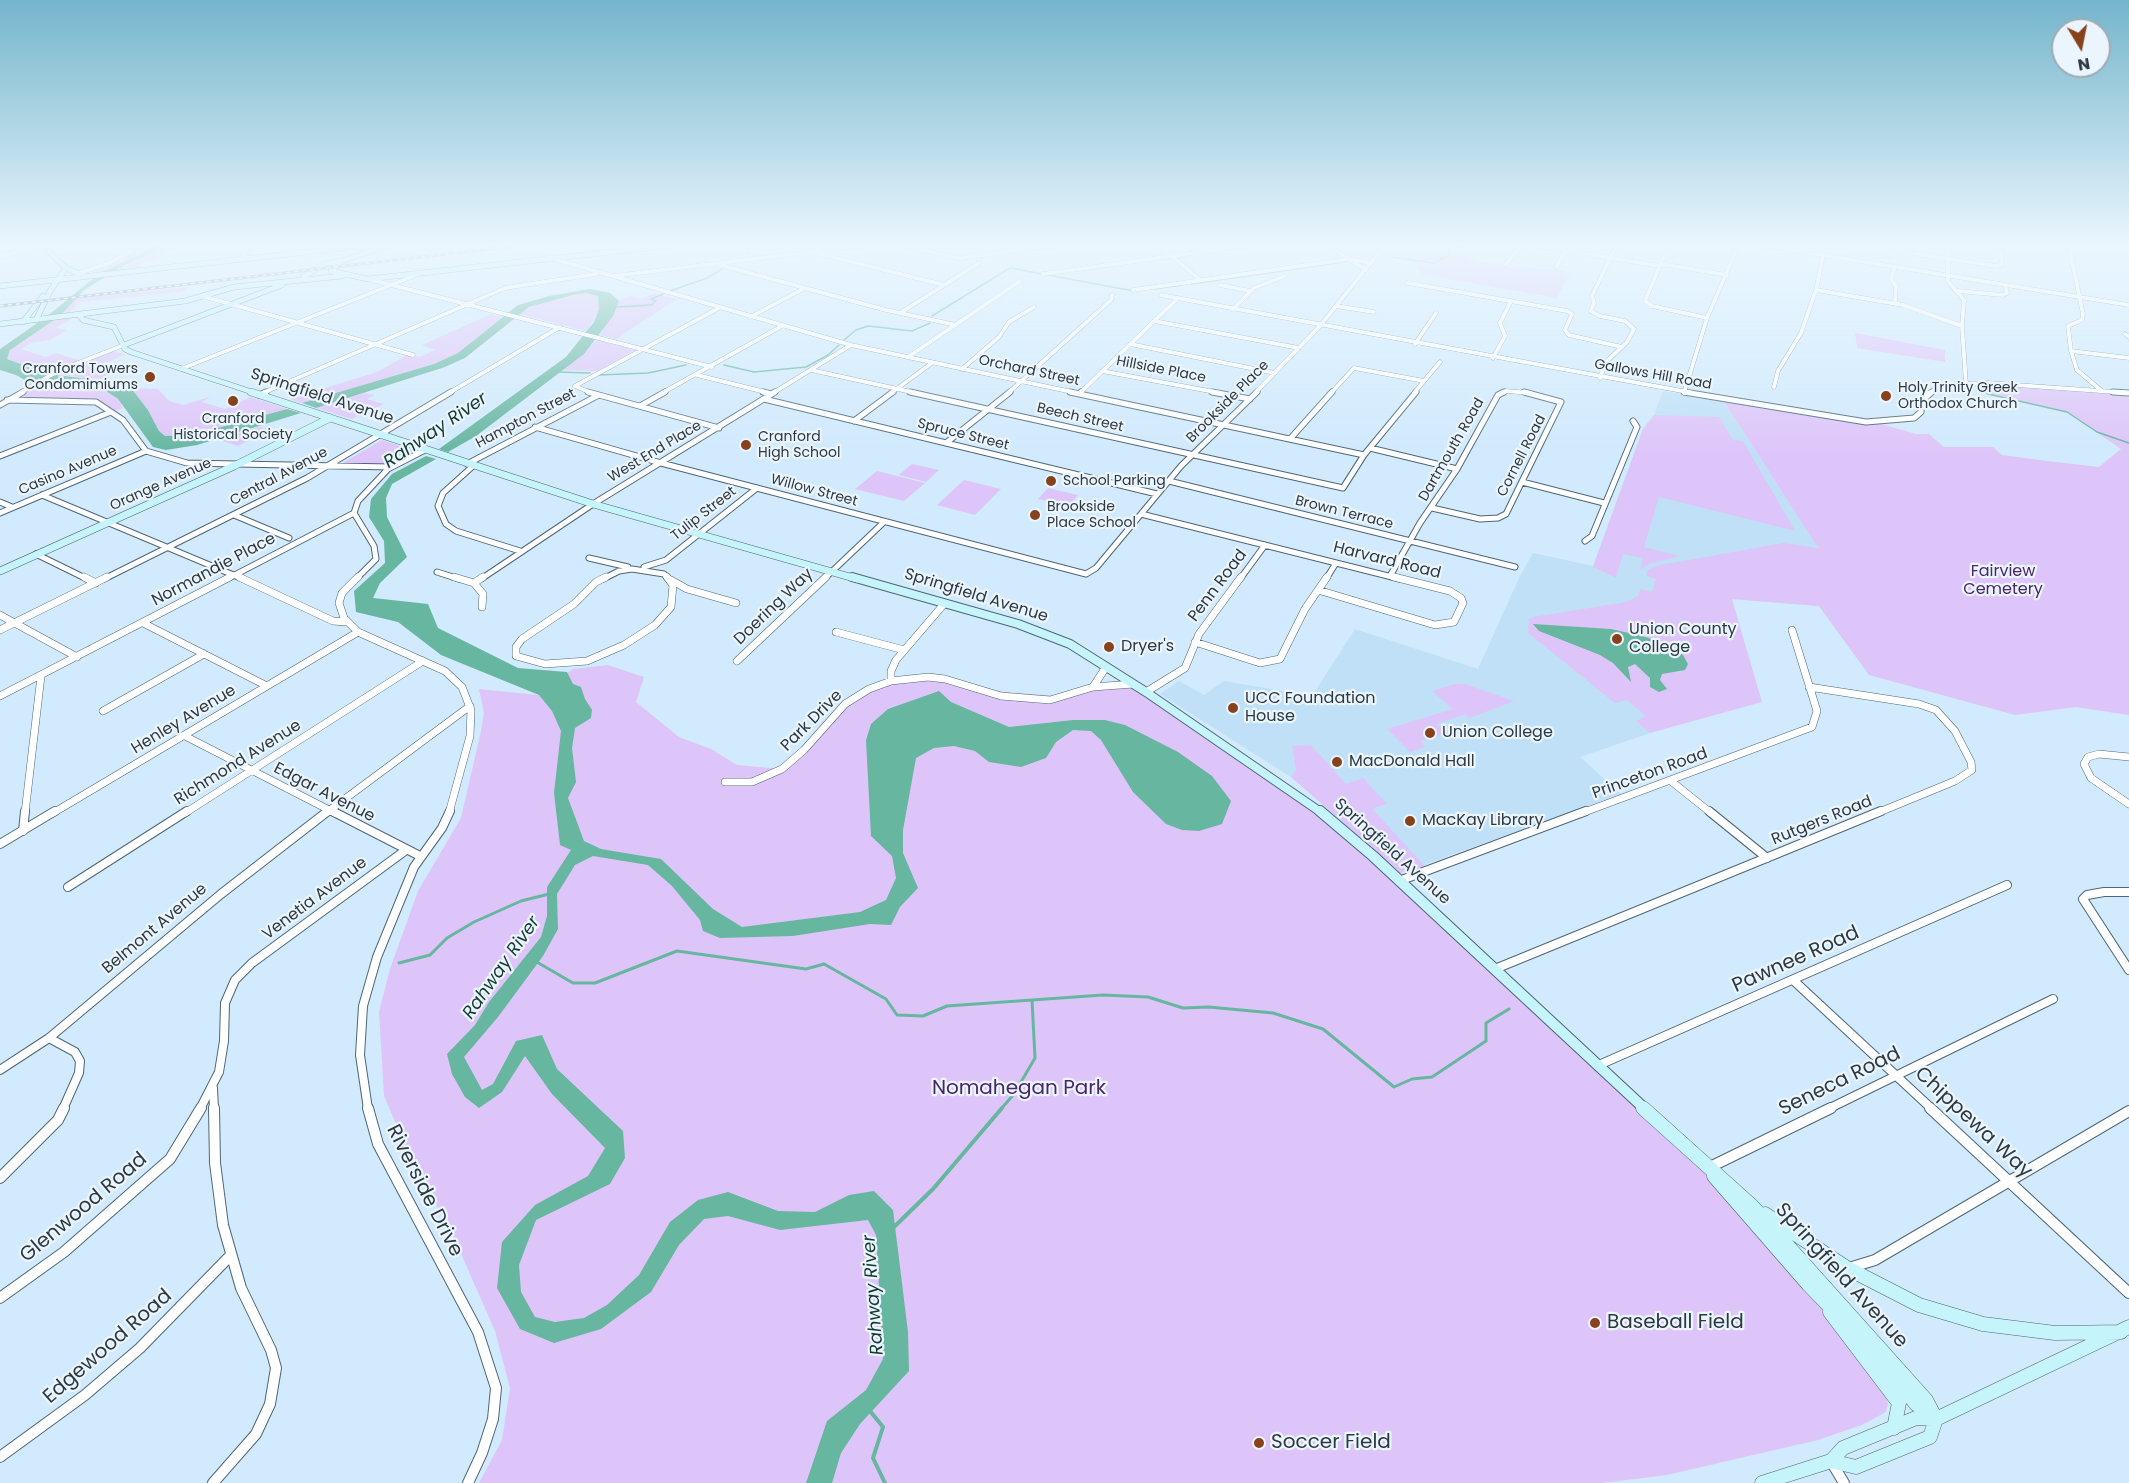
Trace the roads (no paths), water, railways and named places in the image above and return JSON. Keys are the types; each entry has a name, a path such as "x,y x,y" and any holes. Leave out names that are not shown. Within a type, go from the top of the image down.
{"street":[{"path":"23,322 28,315"},
{"path":"38,320 40,315"},
{"path":"0,324 76,315"},
{"name":"Springfield Avenue","path":"78,315 78,318 83,320 95,321 118,329 127,351 470,465 592,504 1018,624 1070,644 1146,692 1310,803 1399,881 1708,1168 1752,1206 1926,1400 1936,1419"},
{"path":"92,315 90,319 95,321"},
{"path":"0,405 53,374 202,315"},
{"path":"273,315 412,355"},
{"path":"181,369 315,315"},
{"path":"259,394 441,315"},
{"path":"513,315 712,366"},
{"name":"Hampton Street","path":"597,396 575,388 584,380 705,315"},
{"name":"Orchard Street","path":"747,315 851,345 1364,455"},
{"path":"910,315 956,325"},
{"path":"908,357 970,315"},
{"path":"962,369 999,337 1010,322 1021,315"},
{"path":"946,443 1022,382 1094,315"},
{"path":"1079,394 1160,315"},
{"name":"Gallows Hill Road","path":"1265,315 1684,393 1883,422 1908,420 1919,415 1922,401 1932,391 1966,384 2129,393"},
{"name":"Brookside Place","path":"1088,573 1096,568 1191,455 1250,399 1329,315"},
{"path":"1415,344 1435,315"},
{"path":"1493,358 1505,336 1500,323 1504,315"},
{"path":"1572,315 1565,330 1569,335 1622,347"},
{"path":"1600,378 1606,362 1627,342 1634,329 1632,324 1604,315"},
{"path":"1691,315 1707,318"},
{"path":"1684,393 1708,315"},
{"path":"1774,387 1778,371 1801,333 1807,315"},
{"path":"1931,315 1962,326"},
{"path":"1963,315 1966,384"},
{"path":"2083,315 2082,320 2068,326 2071,351 2077,370 2102,391"},
{"path":"1154,321 1299,348"},
{"path":"640,406 782,326"},
{"name":"Central Avenue","path":"0,630 234,515 328,465 560,327"},
{"path":"1130,344 1275,373"},
{"name":"West End Place","path":"474,583 592,504 851,345"},
{"path":"2071,351 2129,358"},
{"path":"1364,455 1440,362"},
{"path":"855,421 932,363"},
{"path":"1290,439 1354,368 1425,381"},
{"name":"Beech Street","path":"811,370 1191,455 1232,461 1344,488 1364,455"},
{"name":"Hillside Place","path":"1102,371 1250,399"},
{"path":"696,375 771,394"},
{"name":"Dartmouth Road","path":"1390,576 1457,469 1500,393 1513,390 1551,397 1561,402 1560,406"},
{"path":"597,396 719,428"},
{"name":"Hampton Street","path":"520,551 456,531 446,524 438,506 443,493 470,465 535,427 597,396"},
{"name":"Spruce Street","path":"764,399 1157,494"},
{"path":"8,400 90,401 123,420 146,451 187,463 234,466 390,467"},
{"name":"Cornell Road","path":"1432,508 1473,519 1498,518 1506,514 1560,406"},
{"path":"0,456 111,412"},
{"name":"Orange Avenue","path":"0,571 234,466 330,418"},
{"path":"1585,541 1592,536 1636,427 1633,421"},
{"name":"Willow Street","path":"535,427 884,522 1079,573 1088,573"},
{"path":"1370,448 1457,469"},
{"name":"Casino Avenue","path":"0,513 146,451"},
{"name":"Normandie Place","path":"0,696 354,513 358,501 390,467 428,451"},
{"name":"Brown Terrace","path":"1169,481 1515,567"},
{"path":"1522,482 1604,502"},
{"name":"Tulip Street","path":"666,560 757,488"},
{"path":"42,495 234,575 333,621 346,622"},
{"path":"0,502 12,507"},
{"path":"346,622 340,610 340,597 348,585 373,565 376,556 354,513"},
{"name":"Harvard Road","path":"1141,514 1455,593 1463,603 1457,619 1450,624 1435,625 1318,590"},
{"path":"234,515 289,538"},
{"name":"Doering Way","path":"737,661 884,522"},
{"name":"Penn Road","path":"1146,692 1185,668 1195,642 1266,545"},
{"path":"36,554 96,583"},
{"path":"589,558 664,574 687,589 736,603"},
{"path":"666,560 661,567 674,589 671,607 655,625 624,645 587,661 567,664 534,663 516,656 516,647 522,639 574,604 596,582 620,571 666,560"},
{"path":"1195,642 1260,663 1275,662 1283,656 1305,609 1336,562"},
{"path":"437,572 474,583 483,594 482,607"},
{"path":"891,681 893,665 944,604"},
{"path":"0,615 77,657"},
{"name":"Riverside Drive","path":"346,622 358,632 445,671 455,679 470,706 472,717 470,736 452,809 442,828 420,856 370,981 360,1029 361,1067 370,1122 378,1144 478,1332 496,1388 493,1419 482,1453 468,1483"},
{"path":"143,623 267,686"},
{"name":"Princeton Road","path":"1399,881 1812,727 1817,711 1792,630"},
{"name":"Henley Avenue","path":"0,844 358,632"},
{"path":"836,633 904,650"},
{"path":"103,711 204,654"},
{"name":"Richmond Avenue","path":"68,887 423,661"},
{"path":"1093,687 1106,667"},
{"path":"23,831 41,676"},
{"name":"Park Drive","path":"725,782 752,782 782,769 804,750 845,704 869,689 891,681 928,677 945,679 1001,696 1050,700 1082,693 1093,687 1133,684"},
{"name":"Rutgers Road","path":"1495,969 1955,782 1972,770 1971,762 1955,731 1943,716 1930,707 1809,687"},
{"name":"Belmont Avenue","path":"0,1070 49,1038 221,894 329,810 470,706"},
{"name":"Edgar Avenue","path":"185,736 420,856"},
{"path":"2129,757 2099,754 2088,757 2084,764 2091,778 2129,804"},
{"path":"1671,781 1767,858"},
{"name":"Venetia Avenue","path":"242,972 406,850"},
{"name":"Pawnee Road","path":"1599,1065 2007,885"},
{"path":"2129,892 2104,892 2087,895 2082,899 2129,970"},
{"name":"Glenwood Road","path":"0,1298 72,1245 170,1159 213,1088 224,1041 225,1004 235,980 242,972"},
{"name":"Chippewa Way","path":"1793,980 2129,1293"},
{"name":"Seneca Road","path":"1708,1168 2053,999"},
{"path":"0,1178 58,1119 79,1073 80,1061 75,1052 49,1038"},
{"path":"213,1088 215,1163 223,1225 241,1288 274,1361 275,1386 270,1404 256,1434 213,1483"},
{"path":"1847,1268 1875,1260 2129,1111"},
{"name":"Springfield Avenue","path":"1708,1168 1723,1190 1866,1344 1916,1404 1936,1419"},
{"path":"1752,1206 1847,1268 1919,1305 1983,1324 2055,1333 2125,1330"},
{"name":"Edgewood Road","path":"0,1457 85,1395 140,1348 189,1301 231,1255"},
{"path":"1808,1284 1893,1391 1899,1403 1894,1428"},
{"path":"1762,1483 1831,1461 1843,1448 1916,1418 1936,1419 2030,1372 2125,1330"},
{"path":"1831,1461 1856,1467 1895,1452 1930,1437 1936,1419"},
{"path":"1831,1461 1845,1483"}],"waterway":[{"path":"844,340 856,330 868,326 912,331 930,323"},
{"path":"724,365 754,372 806,367 828,355 839,345"},
{"path":"599,375 648,373 686,365"},
{"path":"557,372 590,373"},
{"path":"1974,385 1988,394 2067,412 2097,432 2129,443"},
{"path":"399,963 430,955 447,938 474,922 521,901 549,894"},
{"path":"535,961 573,983 595,983 677,951 806,969 824,964 886,999 897,1015 923,1016 947,1006 1032,1000"},
{"path":"1032,1000 1103,995 1148,997 1183,1008 1209,1007 1273,1013 1323,1029 1394,1087 1412,1079 1432,1077 1486,1041 1486,1023 1509,1009"},
{"path":"1001,1109 1014,1094 1035,1058 1032,1000"},
{"path":"894,1227 933,1189 1002,1108"},
{"path":"870,1411 883,1427 873,1458 885,1483"}],"place":[{"name":"Cranford Towers Condomimiums","path":"150,377"},
{"name":"Holy Trinity Greek Orthodox Church","path":"1886,396"},
{"name":"Cranford Historical Society","path":"233,401"},
{"name":"Cranford High School","path":"746,445"},
{"name":"School Parking","path":"1051,481"},
{"name":"Brookside Place School","path":"1035,515"},
{"name":"Union County College","path":"1617,639"},
{"name":"Dryer's","path":"1109,647"},
{"name":"UCC Foundation House","path":"1233,708"},
{"name":"Union College","path":"1430,733"},
{"name":"MacDonald Hall","path":"1337,762"},
{"name":"MacKay Library","path":"1410,821"},
{"name":"Baseball Field","path":"1595,1323"},
{"name":"Soccer Field","path":"1259,1443"}],"water label":[{"name":"Rahway River","path":"436,431"},
{"name":"Rahway River","path":"502,968"},
{"name":"Rahway River","path":"874,1295"}],"park label":[{"name":"Fairview Cemetery","path":"2003,581"},
{"name":"Nomahegan Park","path":"1019,1089"}]}
